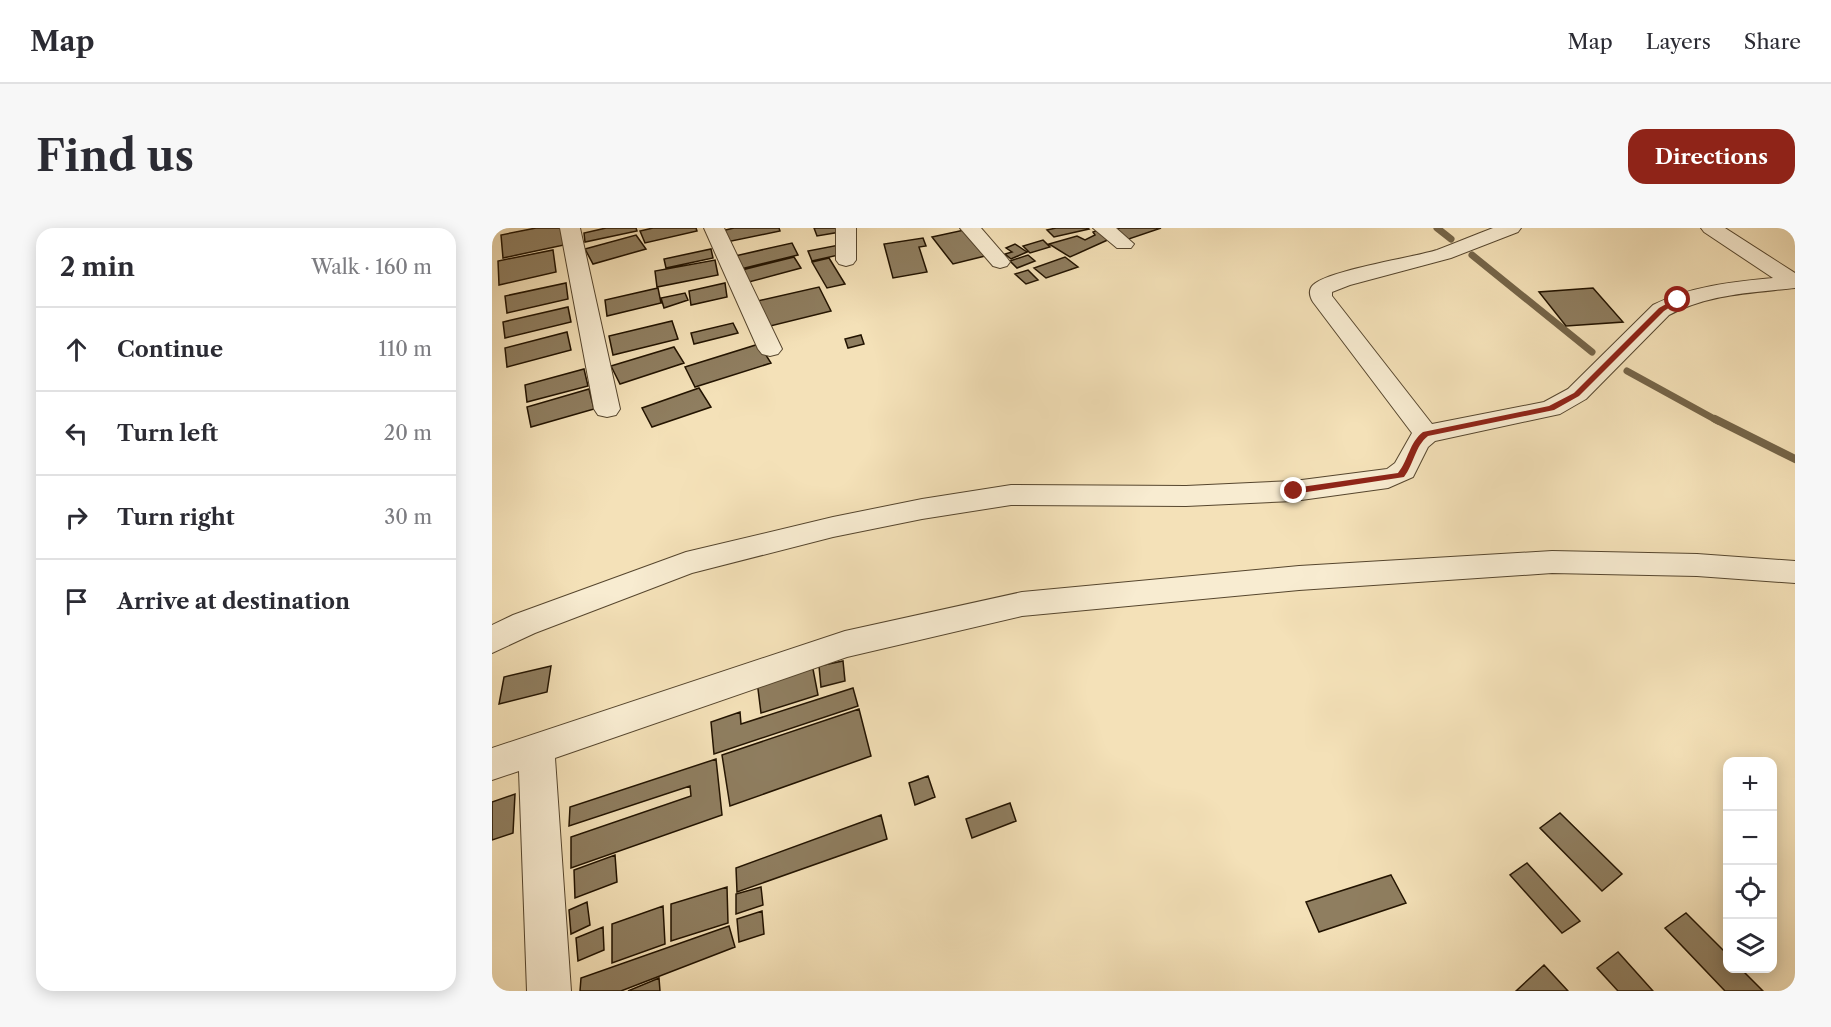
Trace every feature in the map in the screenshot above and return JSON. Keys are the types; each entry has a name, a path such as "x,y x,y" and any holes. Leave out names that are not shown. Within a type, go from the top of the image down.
{"street":[{"path":"570,228 607,409"},
{"path":"714,228 770,350"},
{"path":"846,228 846,260"},
{"path":"970,228 1000,262"},
{"path":"1103,228 1124,244"},
{"path":"1426,434 1321,297 1322,289 1342,280 1444,254 1511,228"},
{"path":"1711,228 1794,282"},
{"path":"492,640 524,624 686,563 833,527 922,509 1011,495 1186,496 1294,491 1388,479 1401,475 1407,467 1417,441 1426,434 1551,408 1577,394 1661,310 1678,300 1701,292 1794,282"},
{"path":"492,764 845,645 1022,604 1299,578 1552,562 1697,565 1795,572"},
{"path":"536,748 549,991"}],"building":[{"path":"536,228 561,228 564,245 503,258 501,235"},
{"path":"606,228 636,228 637,231 585,242 584,233"},
{"path":"653,228 696,228 697,231 645,243 640,231"},
{"path":"734,228 779,228 780,231 722,243 717,232"},
{"path":"814,228 840,228 840,232 817,236"},
{"path":"1161,228 1123,241 1113,230"},
{"path":"1089,229 1054,237 1047,230"},
{"path":"1100,229 1112,238 1070,257 1049,244 1077,236 1085,240 1095,235 1093,232"},
{"path":"964,230 985,256 953,264 932,237"},
{"path":"636,235 646,249 593,264 585,249"},
{"path":"923,238 926,246 919,247 927,272 893,278 884,244"},
{"path":"1043,240 1050,247 1030,253 1023,246"},
{"path":"792,243 798,255 741,269 735,256"},
{"path":"1015,244 1027,252 1011,259 1005,254 1012,252 1006,248"},
{"path":"839,245 843,254 812,261 808,251"},
{"path":"711,249 713,258 666,268 664,259"},
{"path":"553,250 556,272 499,285 498,261"},
{"path":"1028,255 1035,261 1017,268 1010,261"},
{"path":"794,257 801,268 749,282 742,270"},
{"path":"1065,257 1078,267 1046,278 1034,268"},
{"path":"829,258 845,284 827,288 812,262"},
{"path":"715,260 718,275 657,287 655,271"},
{"path":"1028,270 1038,280 1026,284 1015,274"},
{"path":"566,283 568,299 507,313 505,296"},
{"path":"725,283 727,297 691,305 689,291"},
{"path":"819,287 831,311 762,328 753,302"},
{"path":"658,288 661,303 607,316 605,300"},
{"path":"1593,288 1623,322 1566,326 1539,292"},
{"path":"685,293 688,300 664,308 661,298"},
{"path":"568,307 571,322 505,338 503,322"},
{"path":"672,321 678,339 613,355 609,336"},
{"path":"733,323 738,333 694,344 691,333"},
{"path":"567,332 571,350 507,367 505,348"},
{"path":"861,335 864,344 848,348 845,339"},
{"path":"759,344 771,363 695,387 685,367"},
{"path":"674,347 684,363 620,384 611,366"},
{"path":"584,369 588,386 527,402 525,385"},
{"path":"699,388 711,407 652,427 642,408"},
{"path":"589,389 594,409 531,427 527,407"},
{"path":"843,661 845,681 821,687 819,666"},
{"path":"812,664 818,695 761,713 757,681"},
{"path":"551,666 547,692 499,704 504,677"},
{"path":"853,688 858,706 714,754 711,722 740,712 741,724"},
{"path":"859,709 871,756 730,806 722,755"},
{"path":"716,759 722,815 571,868 571,837 691,796 690,786 569,826 570,807"},
{"path":"928,776 935,797 915,805 909,783"},
{"path":"515,794 513,833 492,840 492,802"},
{"path":"1010,803 1016,821 972,838 966,819"},
{"path":"1560,813 1622,874 1602,891 1540,828"},
{"path":"881,815 887,839 737,892 736,868"},
{"path":"615,855 617,882 575,898 574,870"},
{"path":"1527,863 1580,921 1562,933 1510,875"},
{"path":"1391,875 1406,903 1319,932 1306,902"},
{"path":"727,887 728,923 671,941 671,904"},
{"path":"761,887 763,905 736,914 736,894"},
{"path":"587,902 590,925 571,934 569,910"},
{"path":"663,906 665,944 612,963 612,924"},
{"path":"762,911 764,934 739,942 737,919"},
{"path":"1686,913 1723,950 1723,973 1745,973 1763,991 1725,991 1665,928"},
{"path":"729,926 735,947 621,991 580,991 581,978"},
{"path":"603,927 604,950 578,961 576,938"},
{"path":"1618,952 1653,991 1618,991 1597,968"},
{"path":"1544,965 1568,991 1516,991"},
{"path":"659,978 660,991 628,991"}],"waterway":[{"path":"1437,228 1451,239"},
{"path":"1472,255 1592,352"},
{"path":"1627,371 1718,421"},
{"path":"1715,419 1795,459"}],"route":[{"path":"1294,491 1388,479 1401,475 1407,467 1417,441 1426,434 1440,429 1551,408 1577,394 1661,310 1678,300"}]}
